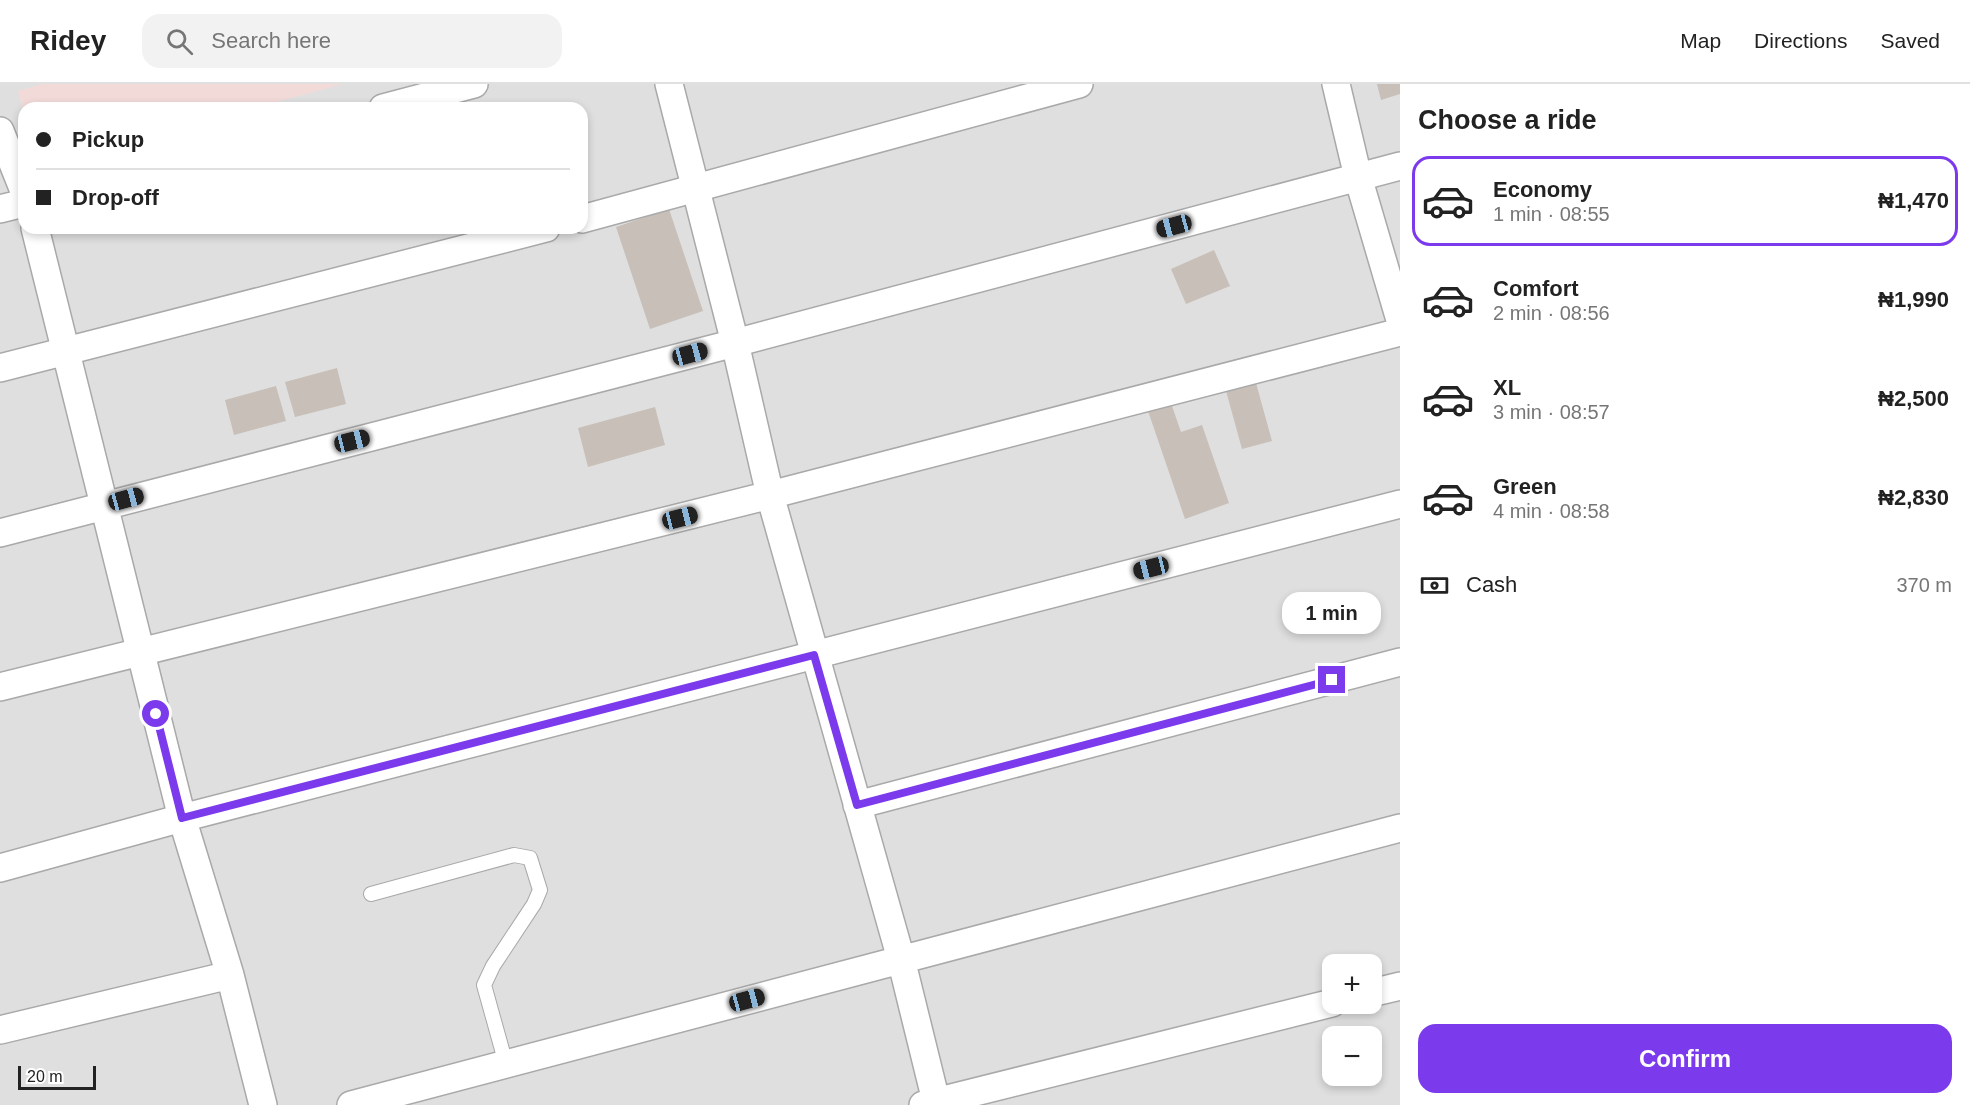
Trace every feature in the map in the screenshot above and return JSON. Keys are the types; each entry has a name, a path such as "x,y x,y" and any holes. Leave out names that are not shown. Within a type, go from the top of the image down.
{"street":[{"path":"406,102 474,84"},
{"path":"669,84 735,343 770,495 901,959 932,1104 1322,1006"},
{"path":"588,217 1079,84"},
{"path":"1336,84 1358,177 1400,320"},
{"path":"0,131 18,176"},
{"path":"0,533 735,343 1400,166"},
{"path":"0,209 18,204"},
{"path":"36,234 182,818 230,975 263,1105"},
{"path":"0,368 523,234"},
{"path":"0,687 770,495 1400,332"},
{"path":"0,868 182,818 1400,504"},
{"path":"857,805 1400,662"},
{"path":"351,1105 1400,828"},
{"path":"0,1030 230,975"},
{"path":"1382,990 1400,986"}],"lane":[{"path":"371,894 514,855 530,858 540,890 534,904 484,985 506,1064"}],"shaded area":[{"path":"0,84 1400,84 1400,1105 0,1105"},
{"path":"42,84 343,84 276,102 21,102 18,91"}],"building":[{"path":"1377,84 1400,84 1400,94 1381,100"},
{"path":"669,209 703,311 650,329 616,227"},
{"path":"1214,250 1230,286 1186,304 1171,269"},
{"path":"337,368 346,404 295,417 285,382"},
{"path":"1256,383 1272,441 1242,449 1226,391"},
{"path":"276,386 286,421 234,435 225,400"},
{"path":"1171,403 1181,432 1202,425 1229,503 1185,519 1148,411"},
{"path":"655,407 665,445 588,467 578,428"}],"route":[{"path":"156,714 182,818 814,655 857,805 1332,680"}]}
